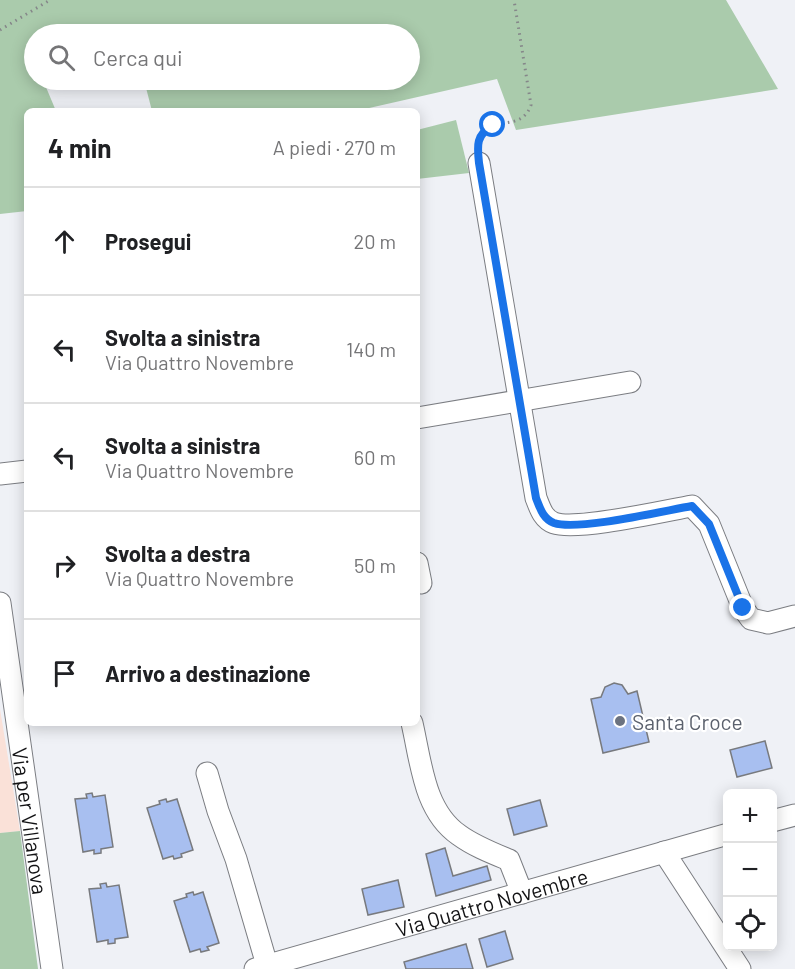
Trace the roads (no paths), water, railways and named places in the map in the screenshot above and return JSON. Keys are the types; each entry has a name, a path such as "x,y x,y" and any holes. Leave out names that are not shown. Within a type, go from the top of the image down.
{"street":[{"path":"479,163 536,498 542,514 553,523 574,526 692,506 709,524 743,608 751,619 768,623 795,616"},
{"path":"420,418 630,382"},
{"path":"0,474 24,471"},
{"name":"Via per Villanova","path":"0,603 52,969"},
{"path":"413,726 432,804 440,817 458,835 509,860 522,893"},
{"path":"207,773 236,859 261,967"},
{"path":"777,820 795,815"},
{"name":"Via Quattro Novembre","path":"261,967 723,835"},
{"path":"664,852 740,969"}],"place":[{"name":"Santa Croce","path":"620,721"}]}
